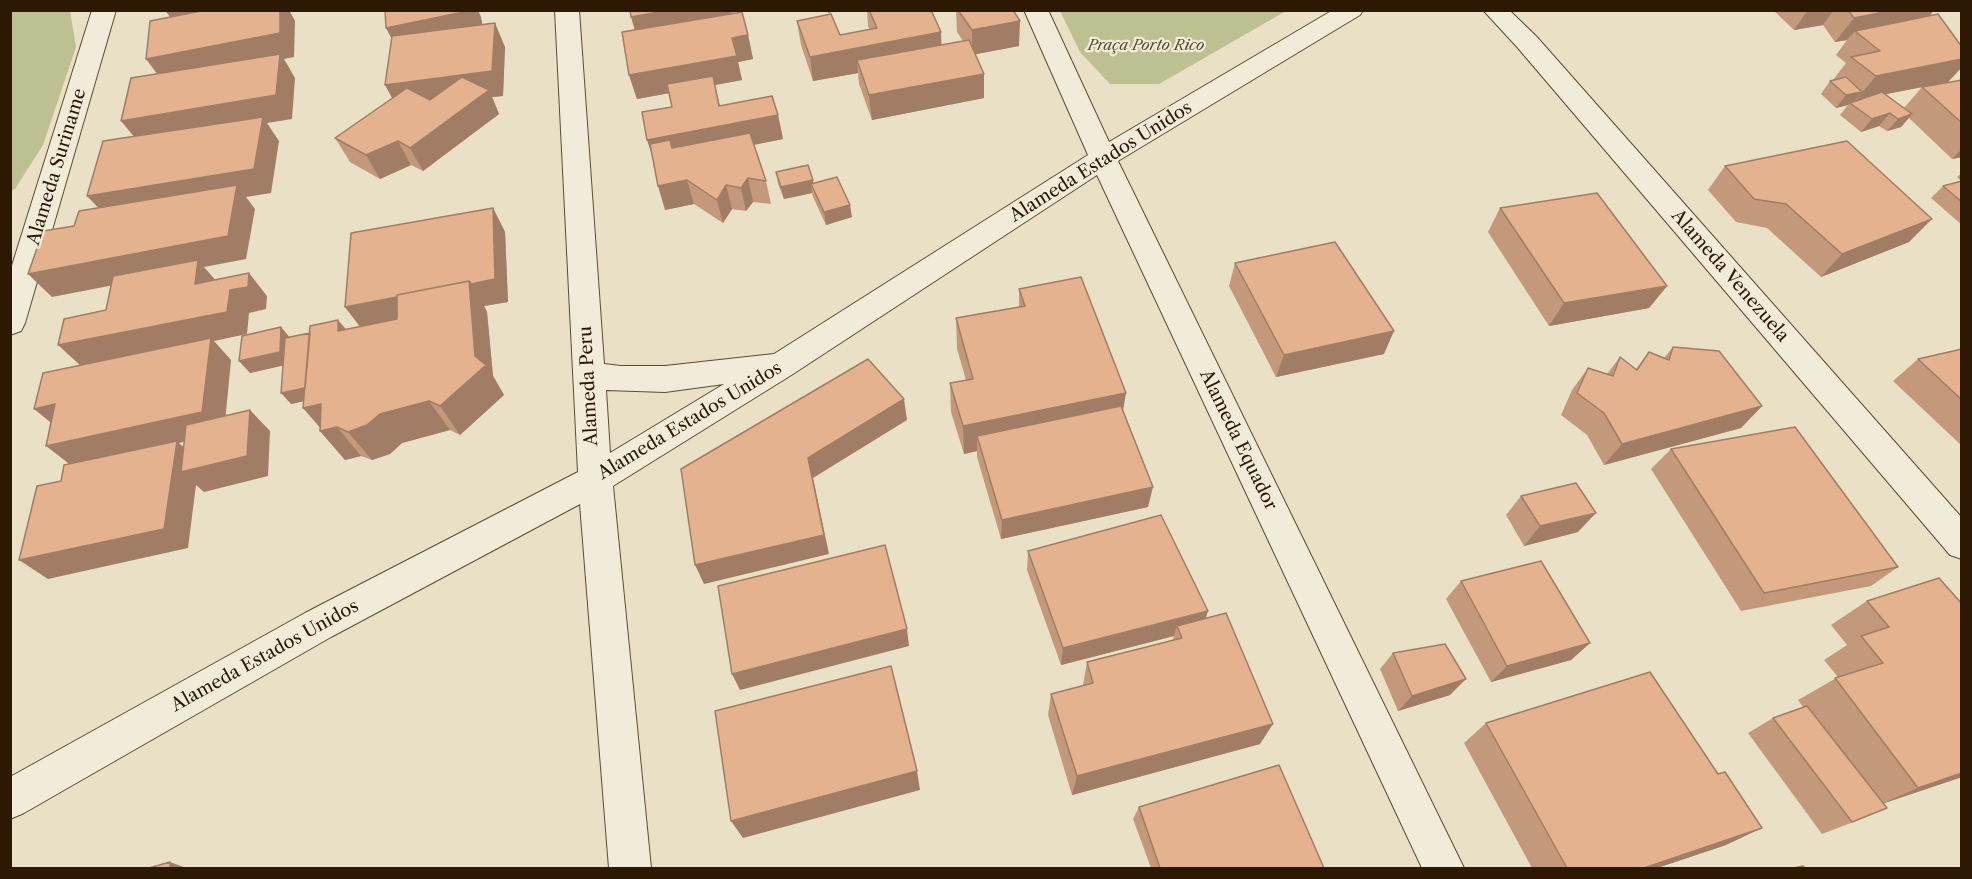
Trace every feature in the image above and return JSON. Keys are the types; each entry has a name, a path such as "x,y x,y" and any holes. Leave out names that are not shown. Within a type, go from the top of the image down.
{"street":[{"name":"Alameda Suriname","path":"10,323 16,281 104,10"},
{"name":"Alameda Peru","path":"567,10 595,479 630,868"},
{"name":"Alameda Equador","path":"1036,10 1102,158 1443,868"},
{"name":"Alameda Estados Unidos","path":"10,799 318,625 595,479 782,365 1102,158 1351,10"},
{"name":"Alameda Venezuela","path":"1495,10 1527,42 1962,544"},
{"path":"589,375 621,379 665,379 782,365"}],"green space":[{"path":"11,10 70,11 76,47 43,145 15,189 11,191"},
{"name":"Praça Porto Rico","path":"1060,11 1286,11 1159,84 1110,84 1080,52"}],"building":[{"path":"206,10 280,10 280,33 146,59 150,21"},
{"path":"385,10 473,10 386,28"},
{"path":"630,10 670,10 631,17"},
{"path":"869,10 931,10 941,32 810,57 797,21 831,14 840,35 877,28"},
{"path":"958,10 1013,10 1020,21 972,30"},
{"path":"1848,10 1894,10 1854,18"},
{"path":"742,12 748,35 732,38 737,56 629,75 622,32"},
{"path":"1938,14 1962,47 1962,59 1876,76 1851,57 1880,51 1855,31"},
{"path":"495,23 492,71 385,85 392,36"},
{"path":"969,40 984,74 869,95 857,60"},
{"path":"280,54 276,95 121,121 131,78"},
{"path":"713,76 719,106 772,96 778,115 647,140 642,112 672,107 667,84"},
{"path":"462,77 489,90 410,148 398,141 366,155 335,138 407,88 430,100"},
{"path":"1846,77 1862,92 1846,95 1830,81"},
{"path":"1962,80 1962,123 1922,87"},
{"path":"1882,92 1912,114 1898,119 1890,113 1872,119 1850,103"},
{"path":"263,117 254,169 87,196 103,141"},
{"path":"750,133 766,181 748,178 741,188 726,185 717,200 687,180 658,186 650,144 670,140 672,148"},
{"path":"1847,141 1932,219 1842,254 1786,204 1754,199 1725,166"},
{"path":"808,165 813,180 781,187 776,172"},
{"path":"837,177 850,205 824,212 811,184"},
{"path":"1962,181 1962,202 1943,186"},
{"path":"237,185 228,236 28,274 43,231 74,226 79,211"},
{"path":"1597,193 1667,286 1564,303 1500,208"},
{"path":"493,208 495,279 471,284 469,281 345,307 351,233"},
{"path":"1335,242 1394,331 1284,355 1235,263"},
{"path":"198,260 195,284 249,273 248,287 230,290 227,312 58,345 64,319 106,310 113,276"},
{"path":"1081,277 1126,393 963,426 950,383 973,379 956,318 1025,306 1019,289"},
{"path":"469,281 475,356 486,365 440,406 429,401 380,414 367,425 348,432 337,427 320,431 321,404 303,408 310,326 338,320 338,331 397,319 397,295"},
{"path":"281,327 280,352 239,361 242,336"},
{"path":"310,333 305,388 281,393 285,338"},
{"path":"211,338 202,412 46,446 55,404 34,409 43,373"},
{"path":"1673,347 1719,351 1762,406 1622,444 1604,413 1577,393 1588,368 1613,376 1620,357 1637,370 1649,352 1669,360"},
{"path":"1962,349 1962,400 1918,359"},
{"path":"868,359 904,399 808,458 824,535 695,565 681,469"},
{"path":"1121,406 1153,487 1002,520 977,436"},
{"path":"250,410 247,456 181,472 186,425"},
{"path":"1795,427 1898,567 1764,593 1671,449"},
{"path":"177,441 164,529 19,560 37,486 61,481 64,465"},
{"path":"1576,483 1596,513 1540,526 1521,496"},
{"path":"1161,515 1208,611 1063,648 1028,551"},
{"path":"885,545 907,629 732,674 718,586"},
{"path":"1541,561 1590,643 1507,666 1461,581"},
{"path":"1939,578 1962,604 1962,773 1918,788 1835,678 1883,663 1861,636 1889,627 1867,601"},
{"path":"1226,613 1273,724 1077,776 1051,694 1093,683 1087,662 1182,638 1177,626"},
{"path":"1445,644 1466,679 1412,696 1393,653"},
{"path":"891,666 917,771 731,821 715,711"},
{"path":"1650,672 1718,774 1725,772 1762,828 1644,868 1567,868 1486,723"},
{"path":"1807,706 1887,808 1852,822 1773,718"},
{"path":"1279,765 1324,868 1160,868 1139,807"},
{"path":"170,862 170,868 149,868"}]}
